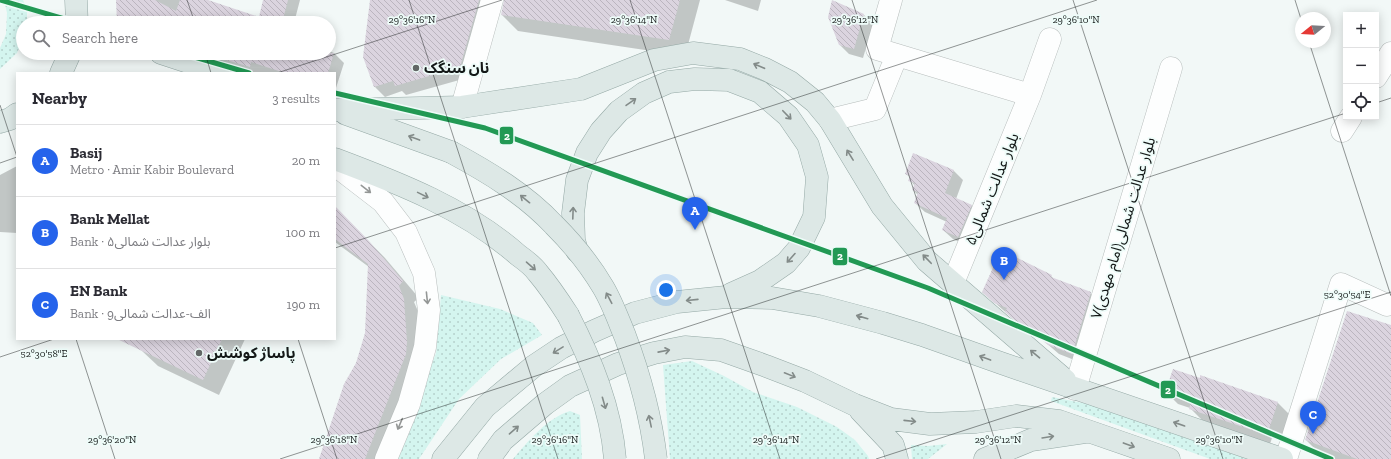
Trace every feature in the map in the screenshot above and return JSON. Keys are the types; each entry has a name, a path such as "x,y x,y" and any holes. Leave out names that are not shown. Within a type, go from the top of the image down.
{"main road":[{"path":"76,0 77,16"},
{"path":"336,110 462,107 581,89 654,60 693,53 740,58 790,82 814,102 830,120 882,206 927,261 1075,389"},
{"path":"61,72 67,60"},
{"path":"182,60 219,72"},
{"path":"577,251 574,240 573,213 577,180 587,153 601,131 619,110 644,93 669,82 695,79 729,80 760,92 788,116 808,146 817,177 814,217 800,248 786,263 760,281 726,297"},
{"path":"336,110 451,152 487,172 512,189 554,224 577,251 602,286 613,305 635,364 648,407 656,459"},
{"path":"0,122 10,119 16,115"},
{"path":"336,159 373,173 459,213 500,239 538,272 568,315 585,348 600,388 613,440 615,459"},
{"path":"443,459 484,408 534,366 561,348 594,331 635,313 678,302 726,297 772,298 832,309 922,335 1075,389 1282,459"},
{"path":"489,459 503,440 545,404 570,386 618,364 654,353 685,347 721,350 805,381 855,405 890,419 930,424 976,422 1016,416 1059,421 1169,459"},
{"path":"855,405 893,445 897,459"},
{"path":"985,459 1030,440 1092,432"}],"street":[{"path":"462,107 492,0"},
{"path":"891,0 877,49 1030,95"},
{"name":"بلوار عدالت شمالی۵","path":"953,283 1030,95 1050,40"},
{"path":"830,120 875,109 898,55"},
{"path":"1379,72 1390,55"},
{"name":"۷بلوار عدالت شمالی(امام مهدی)","path":"1075,389 1171,68"},
{"path":"336,166 383,202 406,232 424,273 428,310 425,347 409,404 386,459"},
{"path":"1286,459 1341,284 1387,305"}],"green space":[{"path":"4,0 23,0 27,10 27,16 16,16 16,54 0,69 0,48 6,34 7,13"},
{"path":"441,295 500,309 533,323 542,335 501,359 459,399 419,459 396,459 436,353"},
{"path":"692,361 753,392 797,407 837,427 855,440 869,459 670,459 663,365"},
{"path":"1052,397 1093,405 1247,459 1210,459 1051,401"},
{"path":"570,411 580,415 582,459 513,459 538,431 562,414"},
{"path":"947,444 928,459 912,459 911,445 928,446"}],"building":[{"path":"116,0 155,0 176,11 180,0 208,0 256,16 117,16"},
{"path":"263,0 288,0 284,16 259,16"},
{"path":"370,0 479,0 460,67 395,86 393,81 374,87 363,57"},
{"path":"504,0 680,0 669,40 501,15"},
{"path":"832,0 864,14 854,49 839,45 828,17"},
{"path":"226,60 332,60 328,72 282,72 251,62 250,67"},
{"path":"913,153 954,170 945,193 972,205 958,237 942,230 947,218 914,203 918,192 912,190 915,183 908,181 910,176 905,174"},
{"path":"336,207 369,241 403,281 399,286 404,299 407,342 406,354 365,459 319,459 344,384 356,363 365,333 368,264 336,240"},
{"path":"1001,250 1052,275 1051,277 1091,292 1072,354 1048,345 1027,327 1017,322 1005,312 1007,308 994,303 982,292"},
{"path":"1347,311 1391,325 1391,459 1357,459 1305,440"},
{"path":"119,340 222,340 203,380"},
{"path":"1173,369 1200,378 1200,375 1278,402 1269,429 1260,426 1258,432 1189,409 1191,402 1165,392"}],"transit line":[{"name":"2","path":"0,0 54,16"},
{"name":"2","path":"205,60 246,72"},
{"name":"2","path":"336,93 485,128 928,288 1331,459"}],"place":[{"name":"نان سنگک","path":"416,68"},
{"name":"Basij","path":"695,230"},
{"name":"Bank Mellat","path":"1004,280"},
{"name":"پاساژ کوشش","path":"199,353"},
{"name":"EN Bank","path":"1313,434"}]}
